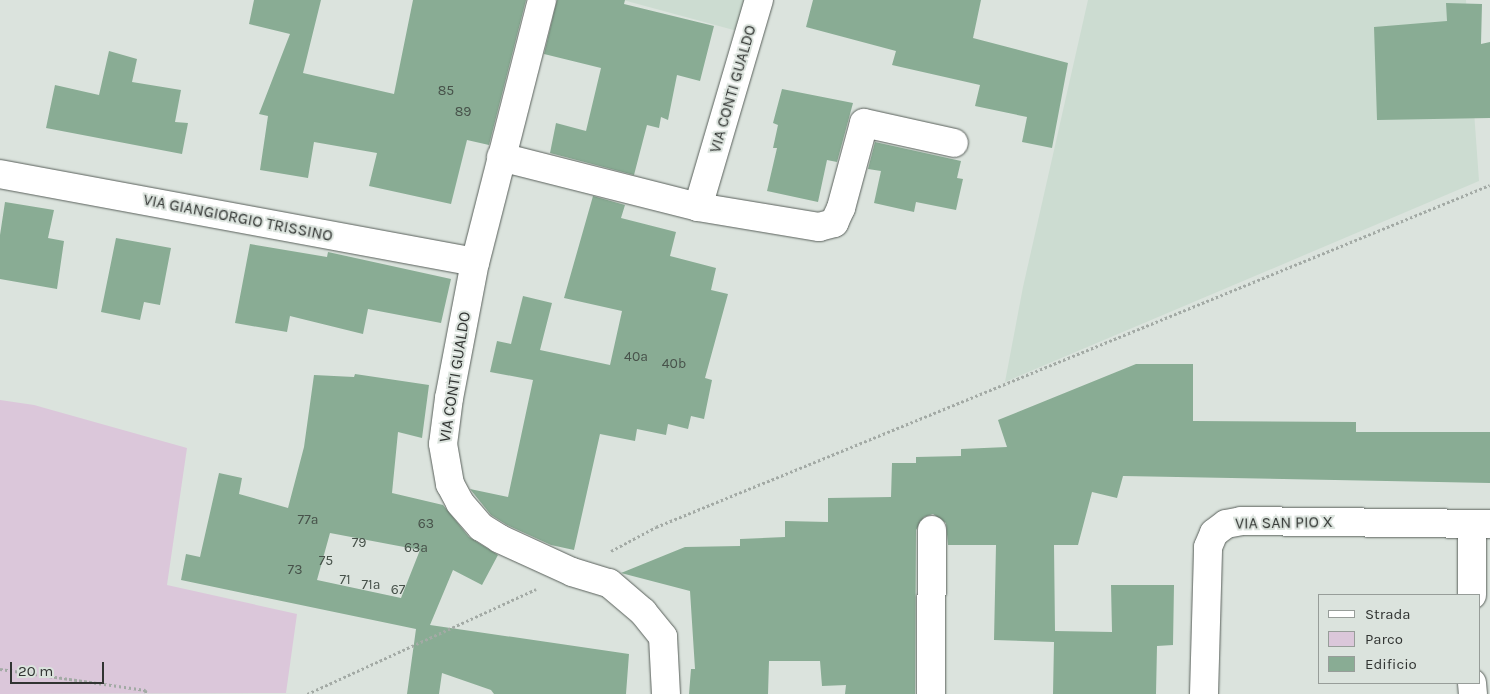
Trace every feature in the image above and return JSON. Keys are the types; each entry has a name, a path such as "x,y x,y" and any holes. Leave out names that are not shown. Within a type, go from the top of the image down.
{"street":[{"name":"VIA CONTI GUALDO","path":"542,0 475,262 443,444 450,484 460,503 481,527 500,540 572,572 609,583 643,612 662,637 666,694"},
{"name":"VIA CONTI GUALDO","path":"698,207 759,0"},
{"path":"501,157 698,207 819,227 834,223 841,208 864,123 954,143"},
{"name":"VIA GIANGIORGIO TRISSINO","path":"0,174 475,262"},
{"name":"VIA SAN PIO X","path":"1204,694 1208,548 1214,533 1226,524 1241,521 1481,524"},
{"path":"1472,594 1481,524"},
{"path":"931,694 932,530"}],"path":[{"path":"307,694 572,572 656,528 1490,185"},
{"path":"0,669 145,690 147,694"}],"shaded area":[{"path":"623,0 750,0 741,32"},
{"path":"1088,0 1466,0 1479,181 1005,382 1023,287"}],"green space":[{"path":"0,400 34,405 187,448 167,585 297,614 286,693 0,694"}],"building":[{"path":"254,0 321,0 303,73 394,94 413,0 526,0 489,145 467,140 451,204 369,186 377,153 314,142 308,178 260,170 268,116 259,114 290,34 249,24"},
{"path":"557,0 625,0 624,4 714,26 700,81 677,75 668,120 661,117 659,128 647,125 634,175 550,153 556,123 586,131 601,68 544,54"},
{"path":"813,0 981,0 973,38 1068,63 1052,148 1022,142 1027,117 975,106 980,85 892,65 896,51 806,27"},
{"path":"1446,3 1482,4 1481,44 1490,42 1490,118 1377,120 1374,27 1447,21"},
{"path":"109,51 137,59 132,82 181,90 175,122 188,123 182,154 46,128 55,85 99,95"},
{"path":"782,89 853,103 837,162 827,160 818,202 767,191 777,148 773,148 778,125 773,123"},
{"path":"875,142 961,161 957,178 963,179 956,210 916,202 914,212 874,203 881,171 868,169"},
{"path":"593,196 625,205 621,218 676,232 670,256 716,268 711,290 728,294 705,378 712,380 704,419 691,416 688,429 668,424 666,435 637,429 635,441 600,434 574,550 551,545 507,525 491,515 470,489 508,497 533,380 490,372 497,341 511,344 523,296 552,303 540,350 610,365 622,311 564,298"},
{"path":"5,202 54,210 48,238 64,241 57,289 0,279 0,235"},
{"path":"116,238 171,248 160,305 144,302 140,320 101,312"},
{"path":"250,244 327,257 328,252 451,279 441,323 368,309 363,334 290,316 287,332 235,323"},
{"path":"1136,364 1193,364 1193,421 1356,422 1356,432 1490,432 1490,483 1123,476 1117,498 1092,492 1078,545 1054,545 1055,631 1112,632 1111,585 1174,585 1173,645 1157,646 1156,694 1053,694 1054,642 994,640 996,545 948,545 946,523 933,514 924,517 916,530 915,694 845,694 846,685 822,686 820,661 769,661 768,694 689,694 691,669 695,669 690,591 621,573 685,547 740,546 740,539 785,537 785,521 828,522 828,498 891,497 892,463 916,463 916,457 961,456 961,449 1007,447 998,420"},
{"path":"355,374 429,385 422,438 398,432 392,493 443,505 469,537 498,555 482,585 453,570 430,625 629,654 626,694 494,694 491,690 442,673 439,694 407,694 416,629 181,580 186,554 200,557 219,473 242,478 239,494 288,508 304,447 314,375 354,377","holes":["330,533 420,550 401,598 317,580"]}]}
